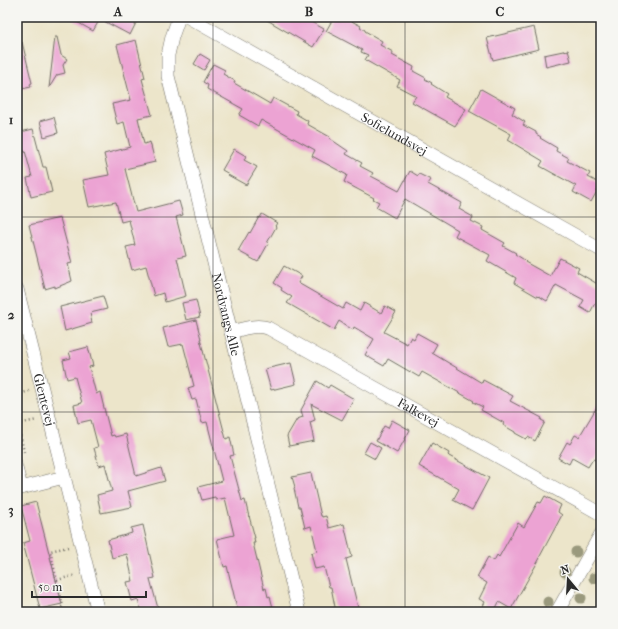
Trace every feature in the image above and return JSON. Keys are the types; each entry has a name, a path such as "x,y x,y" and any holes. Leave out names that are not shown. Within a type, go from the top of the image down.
{"street":[{"name":"Nordvangs Alle","path":"179,17 168,55 168,76 298,612"},
{"name":"Sofielundsvej","path":"188,17 601,250"},
{"name":"Glentevej","path":"17,289 21,322 49,417 98,612"},
{"name":"Falkevej","path":"231,332 256,326 268,328 601,514"},
{"path":"21,488 64,477"},
{"path":"557,612 601,534"}],"lane":[{"path":"17,460 21,488"}],"path":[{"path":"18,424 49,417"},
{"path":"17,420 24,452 17,455"},
{"path":"55,612 63,606 50,551 81,544"},
{"path":"57,580 88,572"}],"building":[{"path":"68,17 139,17 130,35 100,19 93,31"},
{"path":"262,17 302,17 324,29 313,47"},
{"path":"334,17 344,17 361,26 360,27 365,31 382,41 380,45 393,52 392,55 414,67 413,71 426,78 425,79 432,83 431,84 447,94 445,97 466,109 455,126 412,102 416,96 397,86 400,80 365,60 368,55 361,52 362,50 326,31"},
{"path":"534,27 539,49 493,60 487,38"},
{"path":"55,37 57,37 61,55 67,59 63,65 65,73 57,75 49,88"},
{"path":"136,40 145,78 142,79 152,115 138,118 144,144 150,142 155,162 125,169 136,212 179,201 183,215 176,217 186,256 177,258 186,296 165,302 163,293 154,296 146,266 132,270 126,247 135,245 129,220 121,222 116,202 89,207 83,180 109,175 104,154 130,147 124,122 117,124 112,104 131,100 117,45"},
{"path":"22,42 32,83 30,84 31,87 17,90 17,43"},
{"path":"568,50 571,61 546,67 544,55"},
{"path":"200,54 210,60 204,70 194,64"},
{"path":"213,64 225,70 223,74 235,81 234,83 270,104 273,98 297,111 296,114 308,121 307,124 330,137 329,138 348,151 346,154 362,163 360,166 373,173 371,176 399,191 410,171 418,176 419,174 431,180 428,184 462,203 459,209 473,217 471,221 483,227 482,230 505,243 503,246 516,253 515,254 526,261 525,262 550,276 560,258 579,268 577,272 601,286 601,306 595,303 590,313 580,307 584,300 556,285 547,301 539,296 538,297 514,283 516,278 487,261 490,255 455,236 458,230 405,199 395,218 376,207 379,202 373,199 374,198 344,182 347,175 312,156 315,150 261,120 258,126 239,115 243,109 207,89 208,85 203,82"},
{"path":"481,89 515,108 512,114 525,122 523,125 536,132 536,134 541,137 540,138 557,148 556,151 569,158 567,161 590,173 588,177 601,184 591,202 573,192 576,186 540,166 543,161 508,140 511,134 469,111"},
{"path":"54,117 58,133 44,137 40,121"},
{"path":"33,129 43,167 46,167 52,192 31,197 27,178 32,177 25,151 17,153 17,133"},
{"path":"234,149 246,156 244,160 257,167 246,185 222,170"},
{"path":"262,214 277,223 258,262 238,251"},
{"path":"60,218 72,263 68,264 72,281 55,288 55,286 45,289 29,225"},
{"path":"284,266 302,276 298,283 343,309 346,303 360,311 364,303 381,313 385,306 396,312 384,332 407,344 411,337 414,339 417,333 437,344 432,353 482,383 483,380 513,396 510,401 542,418 541,420 545,422 535,441 528,437 526,439 515,433 503,425 504,423 481,410 483,407 473,402 474,401 422,372 419,377 388,359 384,366 365,355 374,339 354,327 353,330 339,321 334,330 287,303 292,297 281,290 282,288 274,283"},
{"path":"103,296 107,309 90,313 92,323 65,331 60,307"},
{"path":"196,300 200,317 186,320 182,303"},
{"path":"196,320 226,439 230,437 234,455 230,456 242,501 245,500 255,538 255,543 253,543 264,589 266,588 268,597 270,596 274,612 238,612 227,566 224,567 217,539 234,535 225,498 216,500 215,497 202,500 198,487 222,481 207,422 202,423 196,399 192,400 188,388 194,386 183,344 168,347 163,328"},
{"path":"88,347 93,366 89,367 96,394 100,392 111,436 114,435 115,437 126,434 136,476 161,468 165,481 128,491 132,507 101,513 97,495 112,491 105,464 99,466 94,448 98,447 91,420 78,423 74,405 82,403 75,377 67,379 63,360 71,358 69,352"},
{"path":"291,363 296,384 271,390 265,369"},
{"path":"317,381 328,388 330,385 354,399 342,420 311,404 315,420 310,422 314,441 289,446 287,436 297,419 303,417 301,410"},
{"path":"601,400 601,450 595,460 593,459 588,467 572,458 569,464 558,458 567,442 570,444 575,435 579,437"},
{"path":"392,420 410,430 397,453 376,441 384,426 388,428"},
{"path":"370,442 381,448 375,459 364,453"},
{"path":"432,443 449,453 449,456 489,478 472,510 453,500 459,489 419,466"},
{"path":"311,473 321,516 326,516 329,528 344,524 352,557 346,559 359,612 336,612 331,587 329,587 324,567 315,569 311,553 317,551 311,526 305,528 300,507 298,507 292,477"},
{"path":"545,496 561,505 558,512 562,515 540,558 511,609 499,602 494,612 480,612 485,602 479,599 487,583 477,577 488,557 494,561 497,555 499,557 518,523 524,527 538,502 541,503"},
{"path":"36,502 62,604 40,609 23,543 30,541 21,506"},
{"path":"143,525 155,578 150,579 159,612 144,612 140,607 138,599 132,601 127,582 133,581 127,554 112,558 108,540 132,533 131,528"}]}
